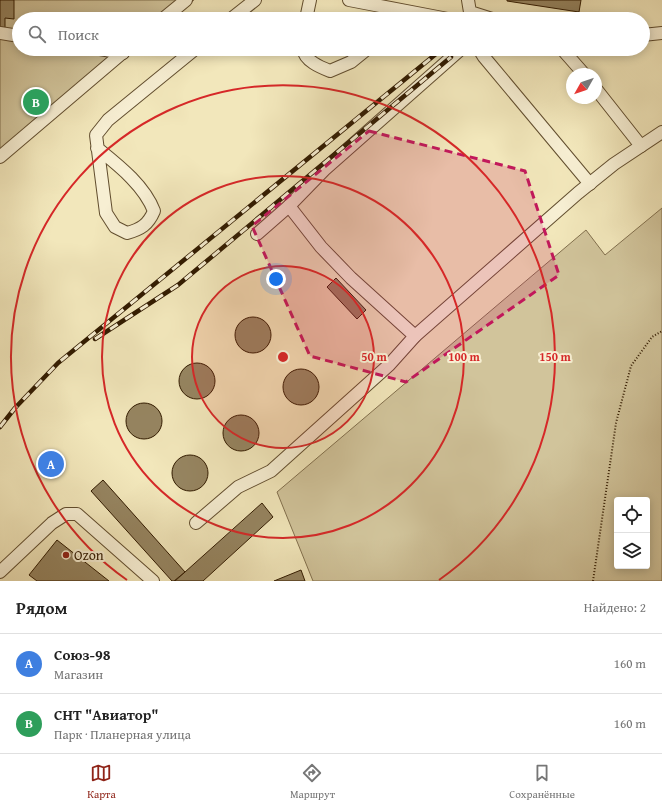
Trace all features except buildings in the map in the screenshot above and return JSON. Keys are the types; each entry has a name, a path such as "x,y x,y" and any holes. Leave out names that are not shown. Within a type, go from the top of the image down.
{"street":[{"path":"171,12 186,0"},
{"path":"240,12 255,0"},
{"path":"307,12 310,0"},
{"path":"349,0 396,12"},
{"path":"468,0 470,12"},
{"path":"650,34 662,32"},
{"path":"0,33 12,35"},
{"path":"0,157 119,56"},
{"path":"97,148 122,169 150,200 154,211 149,222 139,230 127,233 115,227 106,213 97,148 96,135 108,120 186,56"},
{"path":"307,56 316,66 330,71 351,62 358,56"},
{"path":"257,234 289,206 324,170 453,56"},
{"path":"483,56 590,184"},
{"path":"568,56 579,68"},
{"path":"602,97 641,146"},
{"path":"196,523 238,487 271,471 389,365 415,336 590,184 662,132"},
{"path":"289,206 321,247 351,278 415,336"},
{"path":"0,572 52,523 66,514 77,514 153,581"}],"path":[{"path":"593,581 616,423 631,366 652,337 662,331"}],"highlighted area":[{"path":"369,131 525,171 559,275 406,382 310,356 252,226"}],"shaded area":[{"path":"0,0 194,0 179,12 12,12 12,56 128,56 0,163"},
{"path":"662,208 662,581 313,581 277,492 586,230 605,255"}],"railway":[{"path":"0,427 15,408 58,363 433,56"},
{"path":"95,339 178,285 451,57"}],"place":[{"name":"СНТ \"Авиатор\"","path":"36,102"},
{"name":"Союз-98","path":"51,464"},
{"name":"Ozon","path":"66,555"}]}
